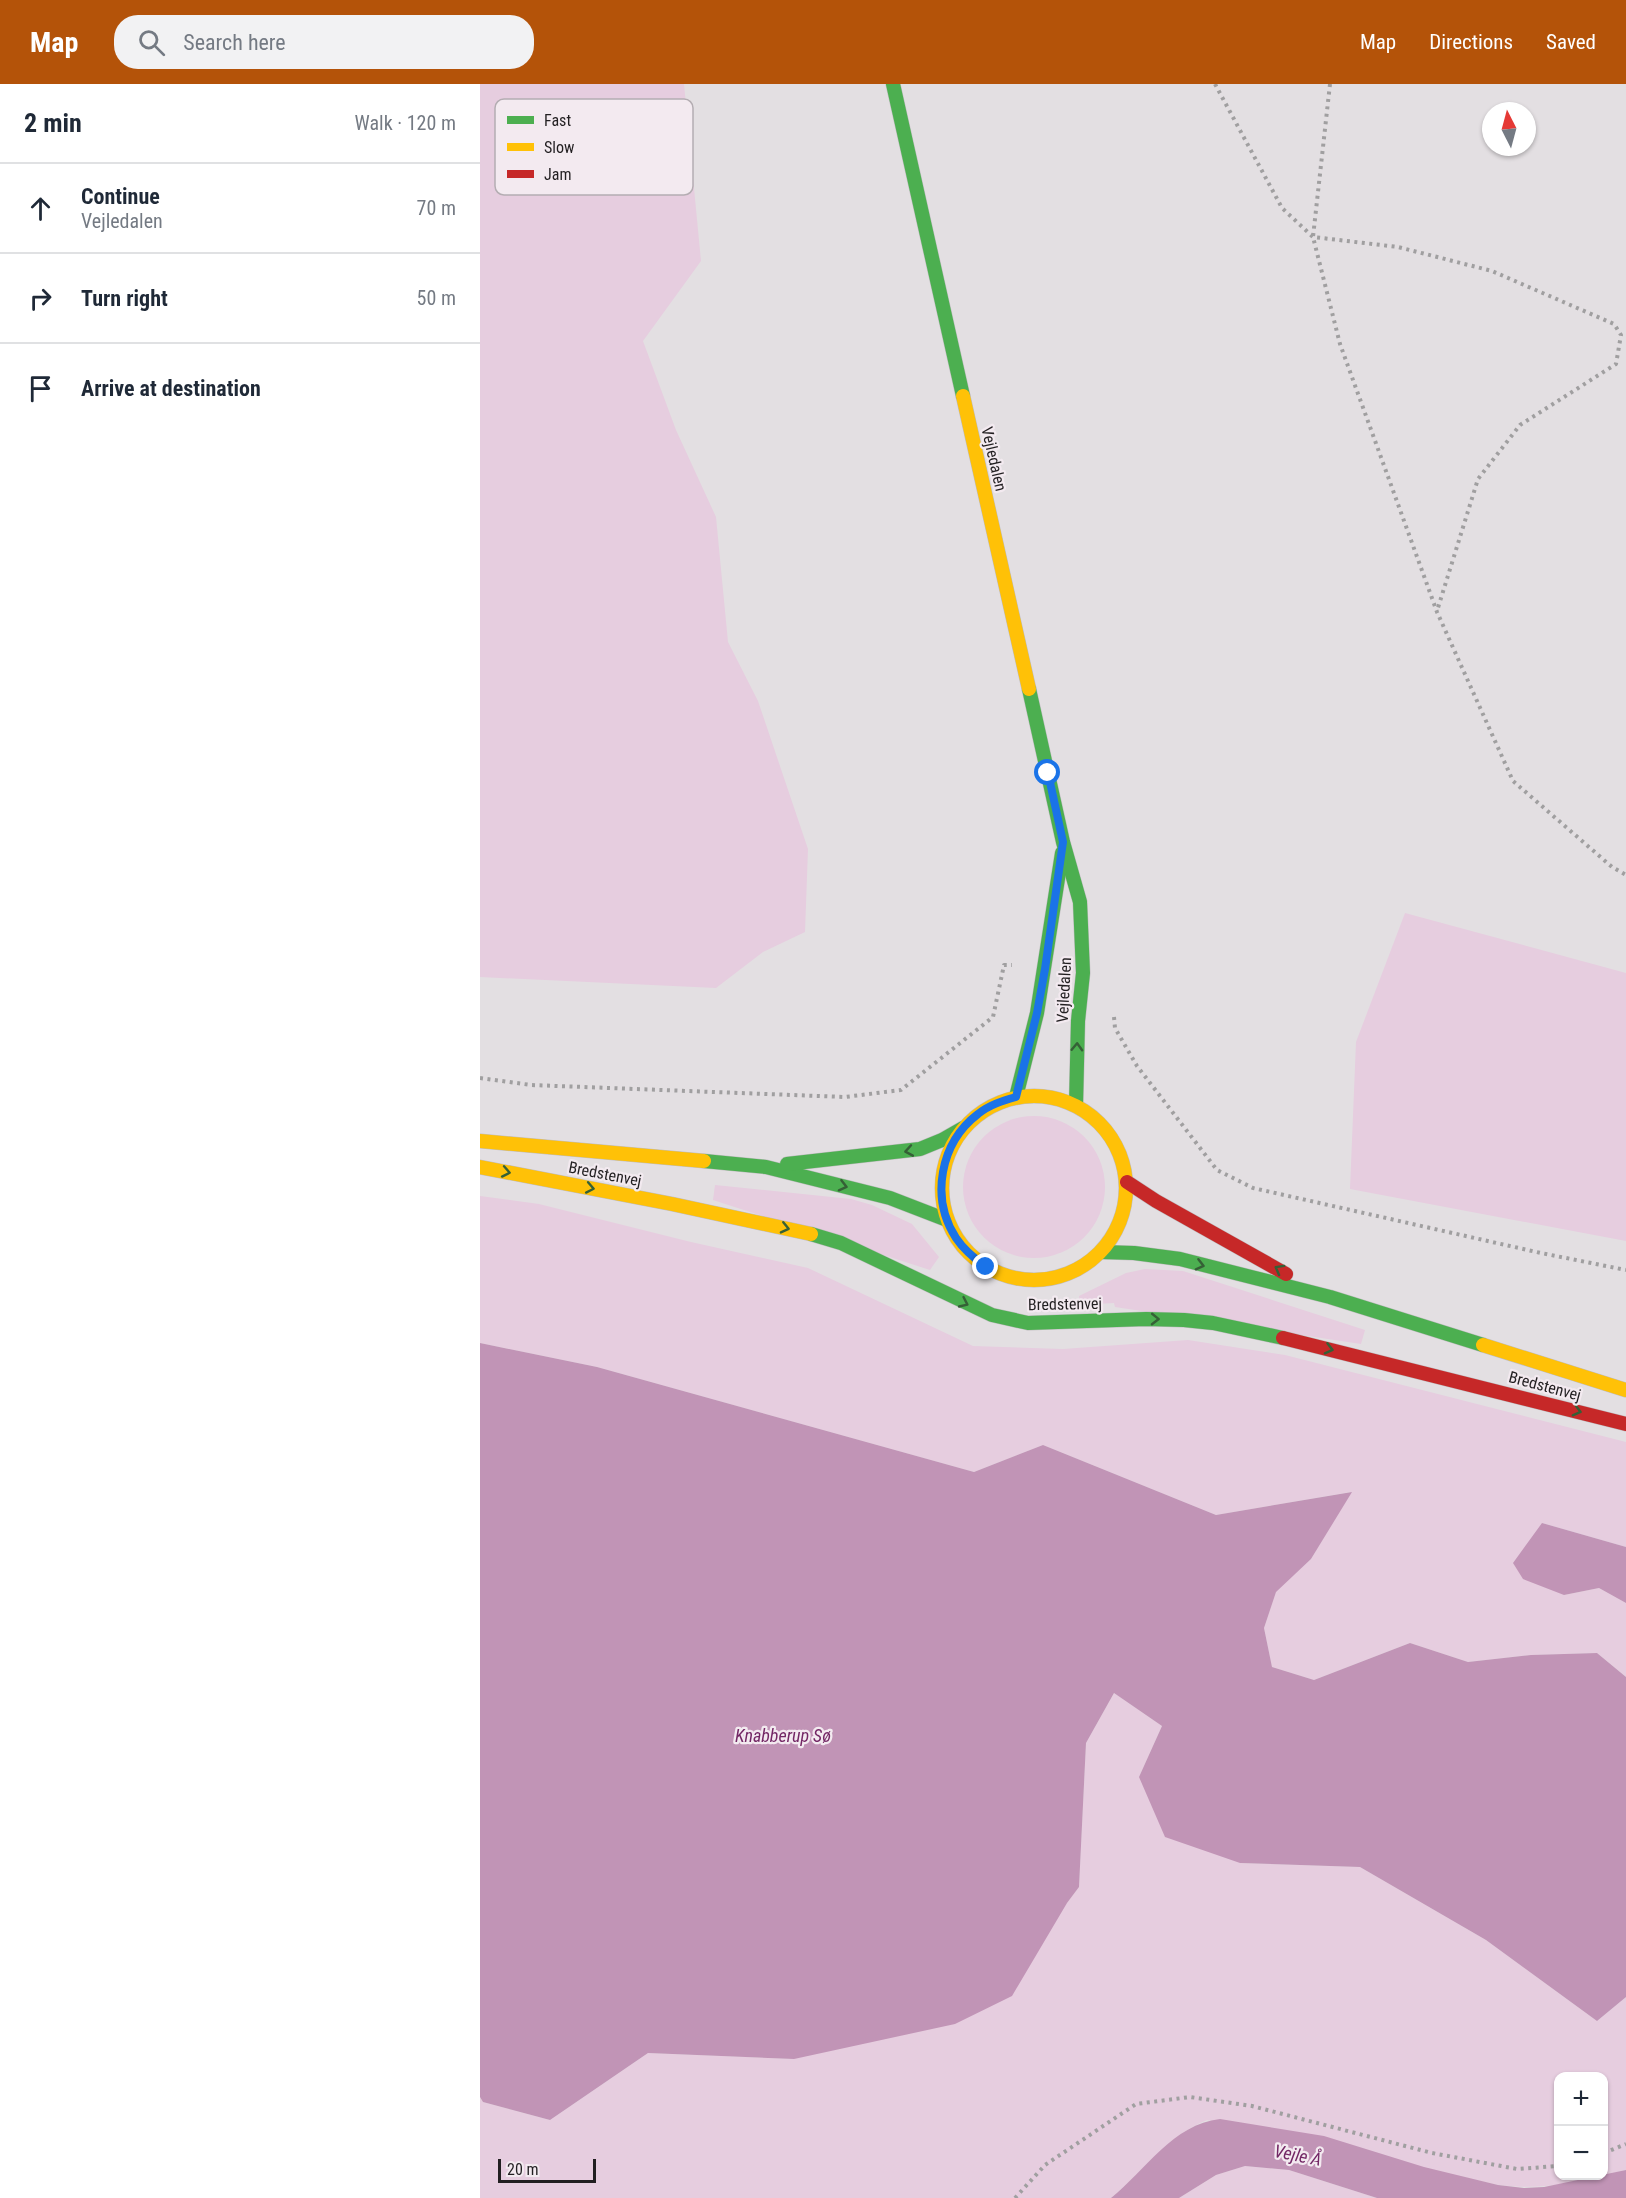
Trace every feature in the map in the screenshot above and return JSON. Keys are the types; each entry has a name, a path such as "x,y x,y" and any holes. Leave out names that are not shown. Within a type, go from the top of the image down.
{"main road":[{"name":"Vejledalen","path":"893,84 1063,842 1080,902 1083,973 1078,1021 1076,1106"},
{"name":"Vejledalen","path":"1016,1097 1035,1023 1045,969 1063,842"},
{"path":"1036,1095 1057,1098 1076,1106 1106,1129 1117,1145 1124,1163 1127,1182 1125,1208 1116,1232 1101,1252 1085,1266 1066,1275 1046,1280 1025,1280 1005,1276 986,1267 969,1255 956,1238 947,1220 942,1201 943,1171 952,1144 963,1128 978,1114 996,1103 1016,1097 1036,1095"},
{"name":"Bredstenvej","path":"766,1167 920,1149 963,1128"},
{"name":"Bredstenvej","path":"480,1140 766,1167 890,1198 947,1220"},
{"name":"Bredstenvej","path":"480,1167 672,1204 802,1232 841,1243 992,1315 1028,1323 1146,1319 1214,1323 1272,1335 1626,1424"},
{"name":"Bredstenvej","path":"1127,1182 1197,1225 1330,1298"},
{"name":"Bredstenvej","path":"1101,1252 1134,1253 1180,1259 1330,1298 1626,1390"}],"path":[{"path":"1215,84 1282,208 1313,237 1398,247 1492,271 1614,324 1621,335 1616,364 1520,425 1478,479 1437,612"},
{"path":"1330,84 1313,237 1340,344 1437,612 1513,781 1612,867 1626,875"},
{"path":"1015,2198 1046,2165 1136,2104 1190,2097 1252,2106 1432,2153 1517,2169 1554,2166"},
{"path":"1608,2151 1626,2144"}],"shaded area":[{"path":"480,84 684,84 685,99 495,99 495,195 693,195 693,178 701,261 643,341 676,430 716,517 728,642 758,701 808,849 805,932 763,952 716,988 480,977"},
{"path":"1405,913 1626,973 1626,1241 1350,1189 1356,1042"},
{"path":"1034,1116 1061,1122 1084,1137 1099,1160 1105,1187 1099,1214 1084,1237 1061,1252 1034,1258 1007,1252 984,1237 969,1214 963,1187 969,1160 984,1137 1007,1122"},
{"path":"715,1185 851,1199 872,1205 912,1224 939,1257 930,1270 713,1200"},
{"path":"480,1196 539,1204 808,1268 973,1346 1063,1349 1188,1340 1285,1355 1626,1442 1626,1547 1542,1523 1564,1595 1599,1588 1626,1603 1626,1677 1597,1653 1531,1655 1468,1662 1410,1643 1314,1680 1272,1667 1264,1628 1276,1591 1311,1559 1351,1492 1216,1515 1043,1445 974,1472 597,1367 480,1343"},
{"path":"1145,1269 1183,1271 1365,1330 1361,1344 1115,1307 1114,1303 1080,1305 1079,1296 1126,1273"},
{"path":"1114,1693 1162,1726 1139,1777 1240,1863 1360,1867 1486,1940 1597,2021 1626,1997 1626,2170 1608,2174 1608,2072 1554,2072 1554,2180 1583,2180 1547,2186 1498,2185 1207,2120 1167,2145 1111,2198 480,2198 480,2097 483,2102 550,2120 648,2053 794,2059 1067,1903 1079,1887 1086,1743"},
{"path":"1245,2166 1289,2170 1377,2198 1179,2198 1216,2175"}],"water":[{"name":"Knabberup Sø","path":"480,1343 597,1367 974,1472 1043,1445 1216,1515 1352,1492 1311,1559 1276,1592 1264,1628 1272,1667 1314,1680 1410,1643 1468,1662 1531,1655 1597,1653 1626,1677 1626,1997 1597,2021 1486,1940 1360,1867 1240,1863 1165,1837 1139,1777 1162,1726 1114,1693 1086,1743 1079,1887 1067,1903 1012,1996 955,2024 794,2059 648,2053 550,2120 483,2102 480,2097"},
{"path":"1542,1523 1626,1547 1626,1603 1599,1588 1564,1595 1523,1579 1513,1563"},
{"name":"Vejle Å","path":"1220,2119 1324,2136 1424,2167 1498,2185 1524,2188 1544,2187 1578,2180 1608,2180 1608,2174 1626,2170 1626,2198 1377,2198 1289,2170 1245,2166 1216,2175 1179,2198 1111,2198 1174,2139 1203,2123"}],"traffic: fast":[{"path":"893,84 963,396"},
{"path":"1029,689 1063,842 1080,902 1083,973 1078,1021 1076,1105"},
{"path":"1016,1097 1037,1013 1062,853"},
{"path":"787,1164 920,1149 963,1128"},
{"path":"704,1161 766,1167 890,1198 947,1220"},
{"path":"811,1234 841,1243 992,1315 1028,1323 1184,1320 1213,1323 1283,1338"},
{"path":"1101,1252 1134,1253 1180,1259 1330,1297 1483,1345"}],"traffic: slow":[{"path":"963,396 1029,689"},
{"path":"1034,1096 1052,1097 1069,1103 1085,1111 1099,1123 1111,1137 1119,1153 1125,1170 1126,1188 1125,1206 1119,1223 1111,1239 1099,1253 1085,1265 1069,1273 1052,1279 1034,1280 1016,1279 999,1273 983,1265 969,1253 957,1239 949,1223 943,1206 942,1188 943,1170 949,1153 957,1137 969,1123 983,1111 999,1103 1016,1097 1034,1096"},
{"path":"480,1141 704,1161"},
{"path":"480,1167 672,1204 811,1234"},
{"path":"1483,1345 1626,1390"}],"traffic: jam":[{"path":"1127,1182 1156,1201 1286,1274"},
{"path":"1283,1338 1626,1424"}],"route":[{"path":"986,1267 969,1255 956,1238 947,1220 942,1201 941,1182 944,1163 952,1144 963,1128 978,1114 996,1103 1016,1097 1037,1013 1063,842 1048,773"}]}
